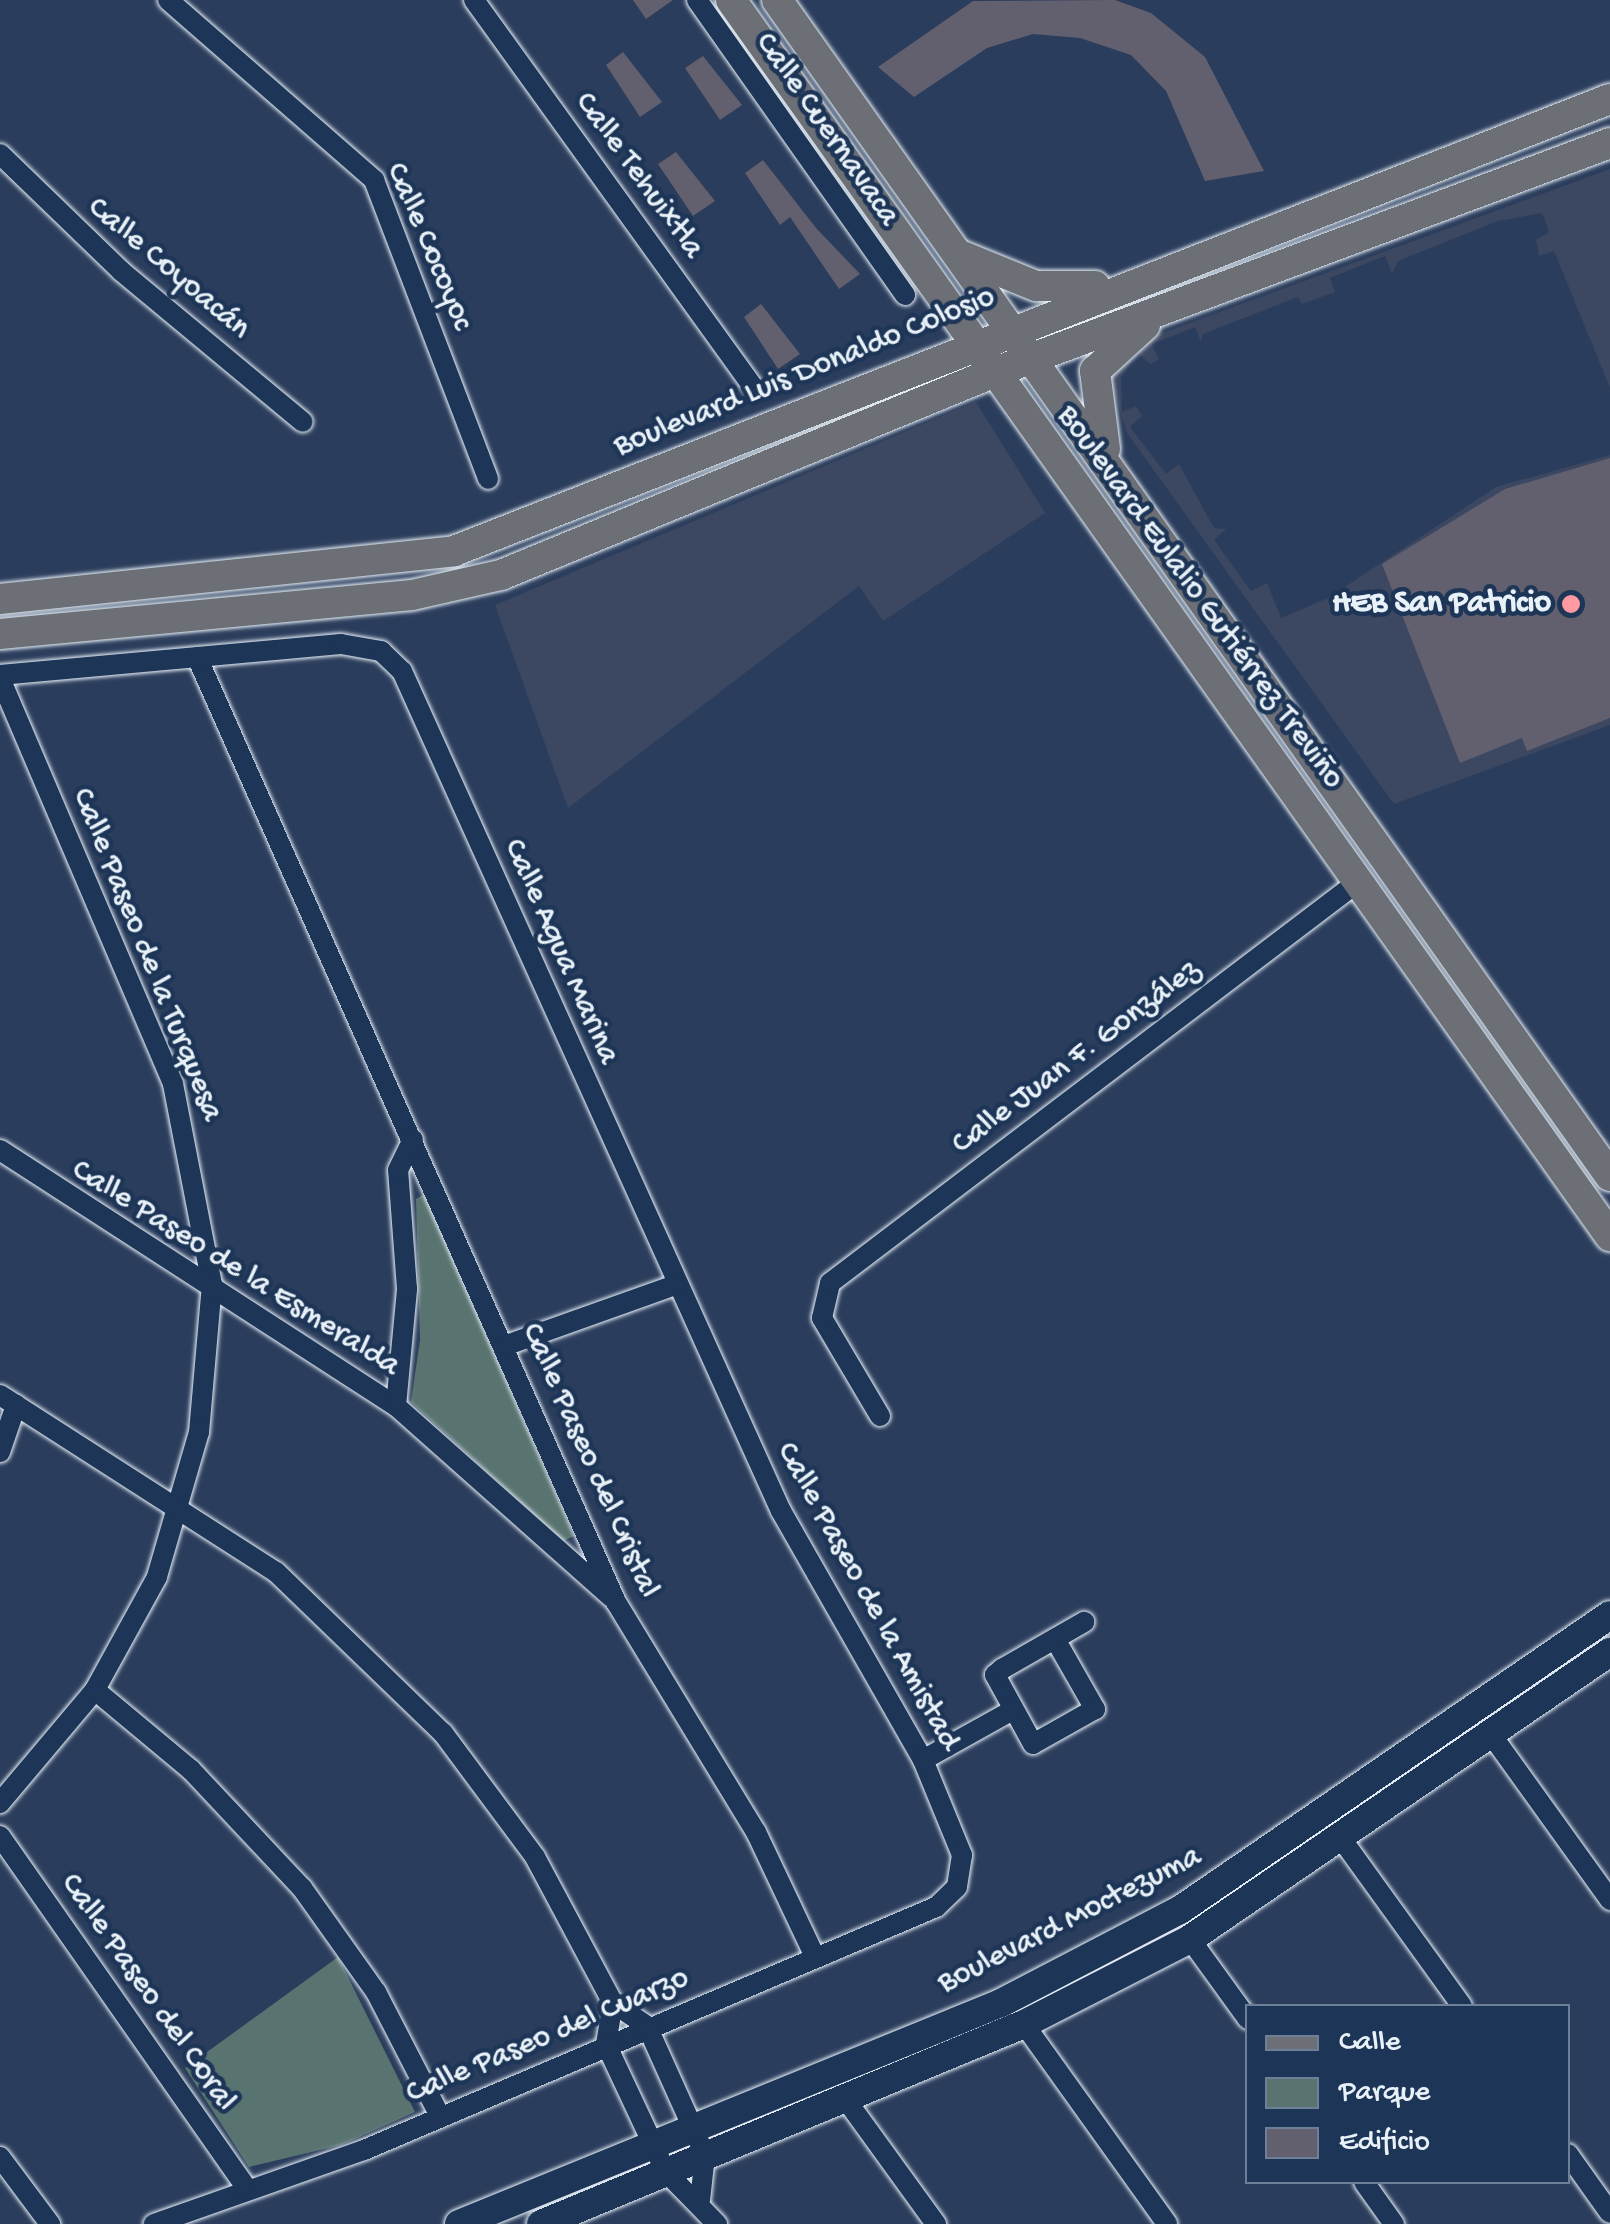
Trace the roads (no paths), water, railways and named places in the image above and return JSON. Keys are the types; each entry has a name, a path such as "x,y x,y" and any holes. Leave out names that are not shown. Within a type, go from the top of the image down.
{"main road":[{"name":"Boulevard Eulalio Gutiérrez Treviño","path":"777,0 1239,647 1610,1176"},
{"name":"Boulevard Eulalio Gutiérrez Treviño","path":"733,2 1610,1236"},
{"name":"Boulevard Luis Donaldo Colosio","path":"0,598 454,551 915,365 1610,99"},
{"path":"1498,184 1499,160 1610,118"},
{"path":"0,634 458,588 1030,358 1610,142"},
{"path":"957,254 1036,286 1118,288"},
{"path":"915,365 937,336 938,287"},
{"path":"1108,467 1095,371 1120,342 1186,298"},
{"path":"1223,694 1239,647"},
{"name":"Boulevard Moctezuma","path":"459,2224 650,2139 1001,2003 1180,1910 1610,1615"},
{"name":"Boulevard Moctezuma","path":"541,2224 1024,2024 1190,1939 1343,1842 1610,1652"}],"street":[{"name":"Calle Cocoyoc","path":"168,0 374,180 488,479"},
{"name":"Calle Tehuixtla","path":"474,0 753,387"},
{"name":"Calle Cuernavaca","path":"697,0 905,294"},
{"name":"Calle Coyoacán","path":"0,154 120,271 303,422"},
{"name":"Calle Agua Marina","path":"196,657 341,644 380,651 402,672 675,1285"},
{"path":"0,676 196,657"},
{"name":"Calle Paseo del Cristal","path":"196,657 616,1602 756,1832 815,1957"},
{"name":"Calle Paseo de la Turquesa","path":"0,676 173,1084 212,1284 184,1507 96,1690 0,1803"},
{"name":"Calle Juan F. González","path":"880,1416 822,1318 830,1282 1359,881"},
{"path":"396,1406 407,1289 398,1170 413,1139"},
{"name":"Calle Paseo de la Esmeralda","path":"0,1150 66,1200 212,1284 396,1406 616,1602"},
{"path":"504,1346 675,1285"},
{"name":"Calle Paseo de la Amistad","path":"675,1285 812,1572 923,1760 957,1836 958,1887"},
{"path":"0,1452 8,1400 184,1507 315,1605 443,1732 535,1857 613,2003 647,2026 706,2155 700,2200"},
{"path":"1055,1639 1095,1709 1037,1744 1011,1712 998,1672 1084,1622"},
{"path":"96,1690 190,1770 302,1888 376,1992 440,2116"},
{"path":"923,1760 1011,1712"},
{"path":"1493,1737 1610,1900"},
{"name":"Calle Paseo del Coral","path":"0,1836 244,2185"},
{"path":"1343,1842 1461,2004"},
{"name":"Calle Paseo del Cuarzo","path":"154,2224 244,2185 364,2150 647,2026 936,1907 958,1887"},
{"path":"1190,1939 1245,2015"},
{"path":"613,2003 606,2044 650,2139 666,2172 700,2200 718,2224"},
{"path":"1024,2024 1168,2224"},
{"path":"844,2097 936,2224"},
{"path":"0,2156 50,2224"},
{"path":"1570,2157 1610,2213"},
{"path":"1365,2184 1394,2224"}],"place":[{"name":"HEB San Patricio","path":"1571,604"}]}
